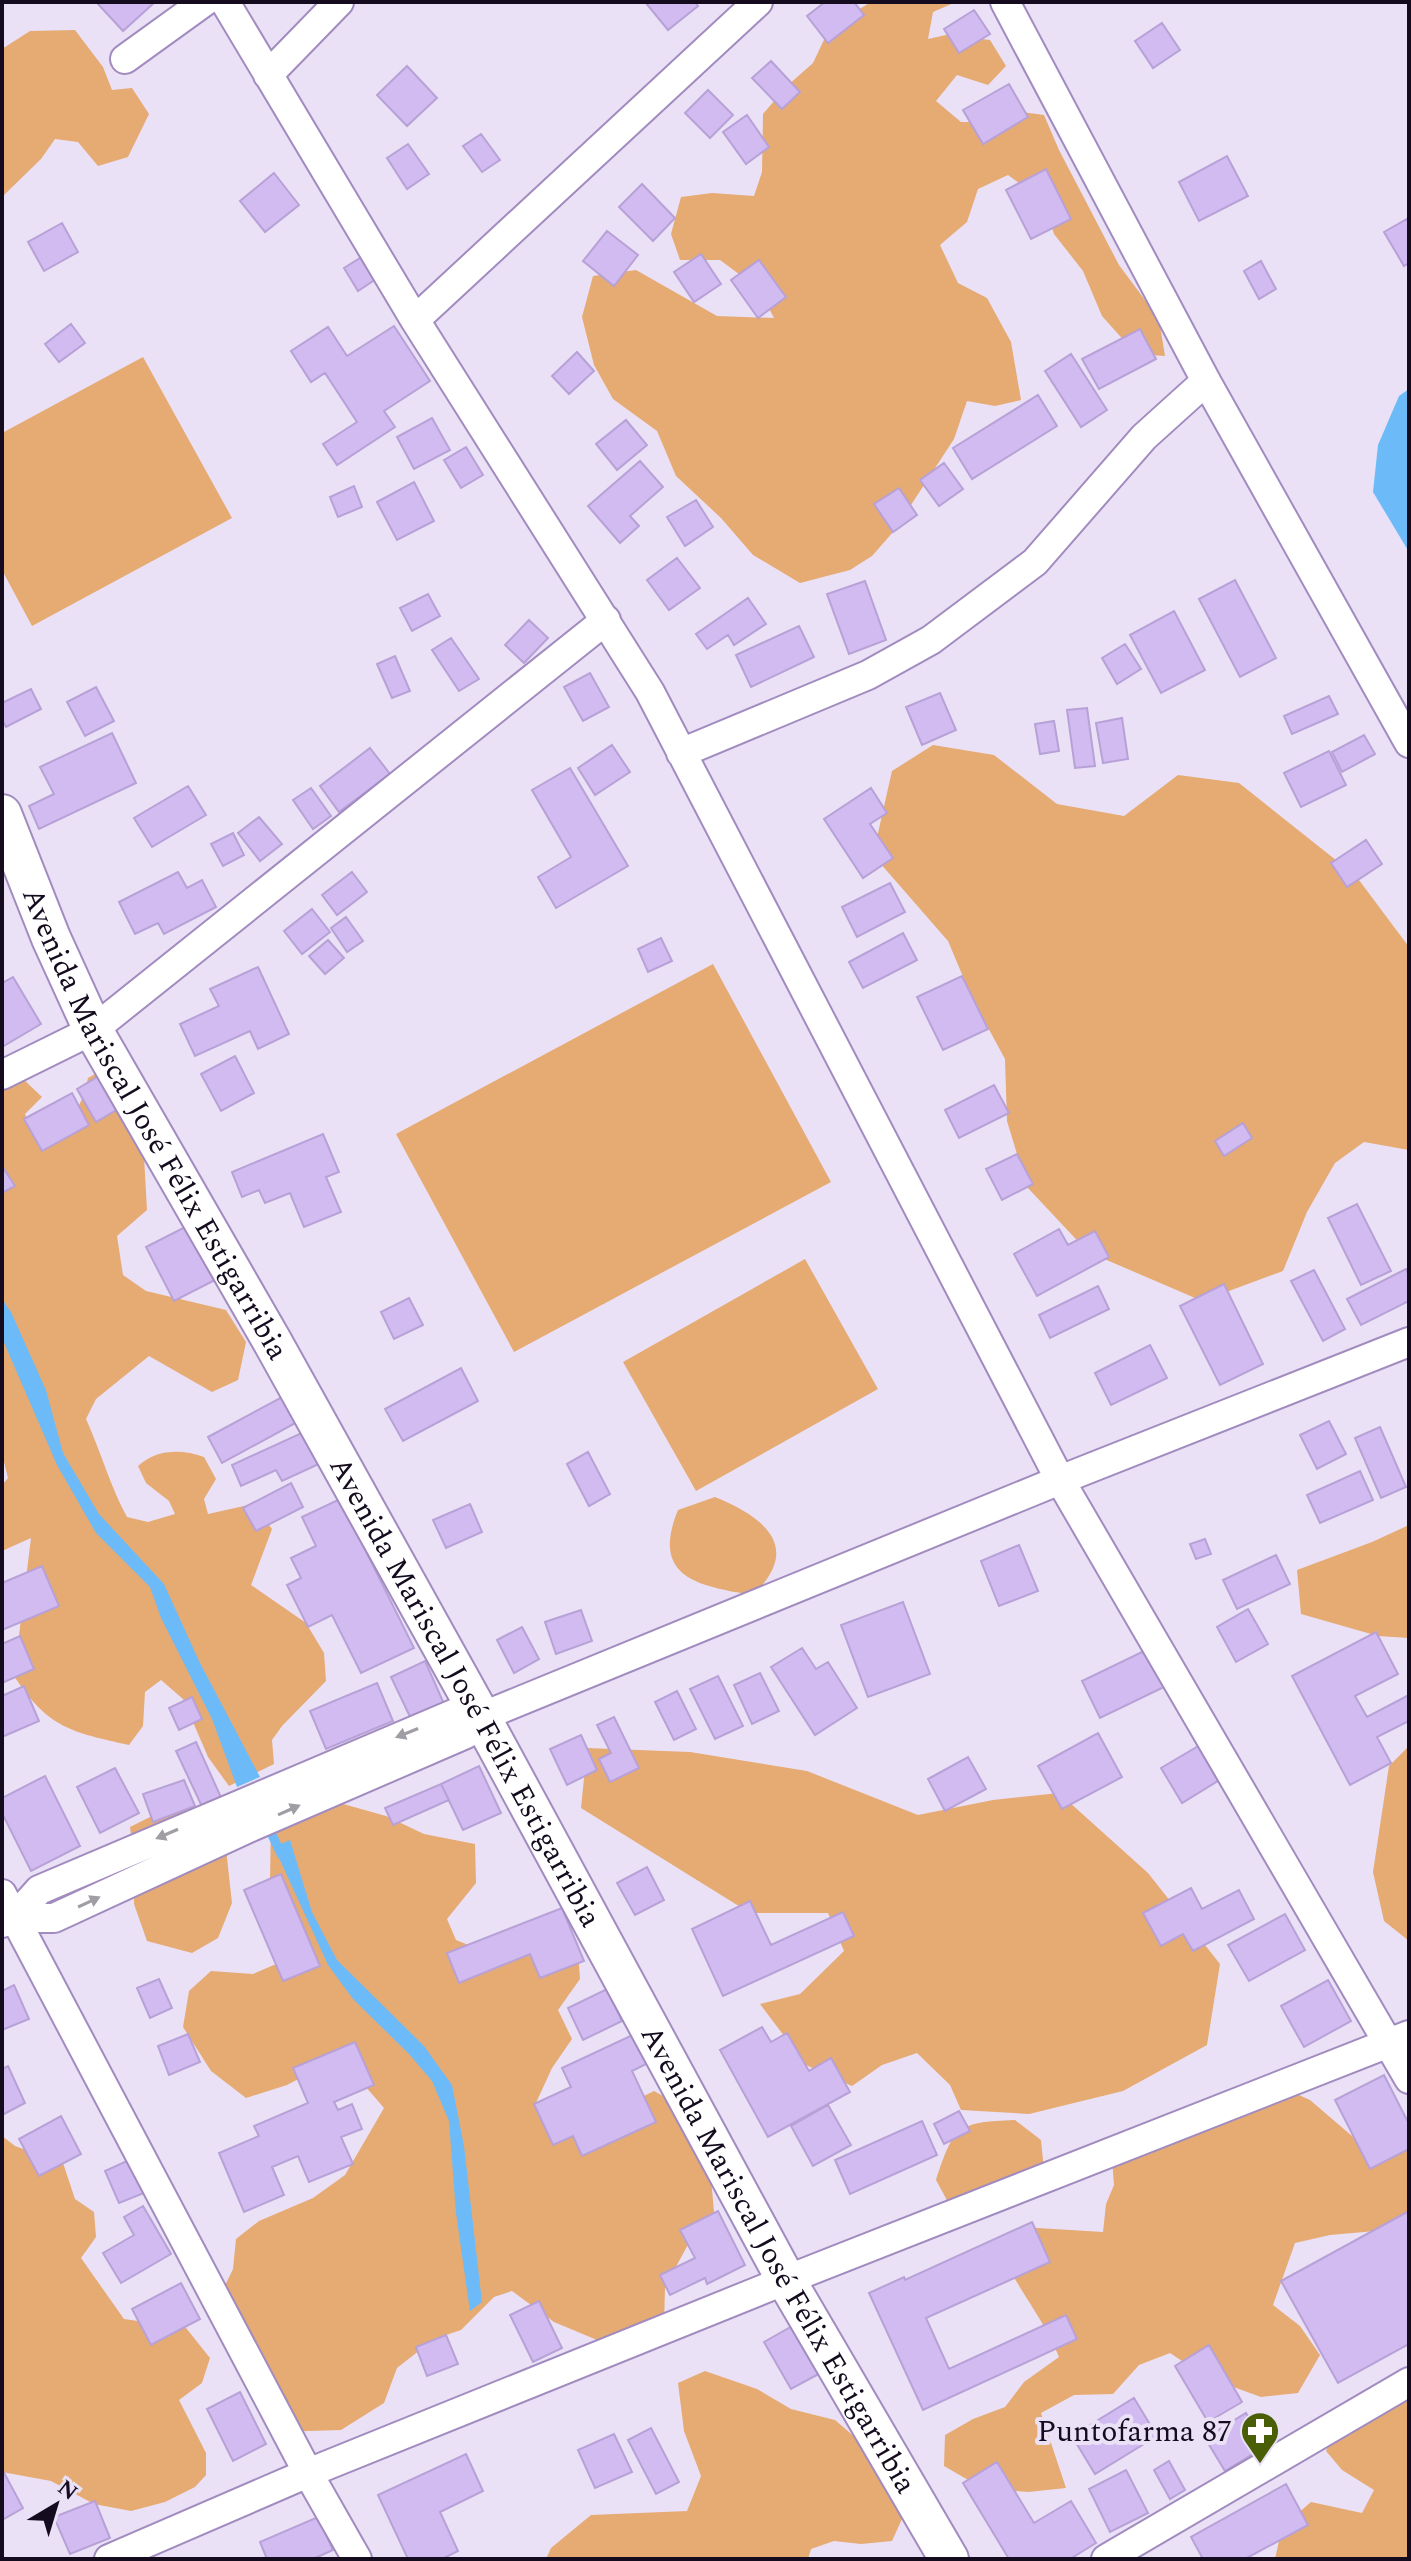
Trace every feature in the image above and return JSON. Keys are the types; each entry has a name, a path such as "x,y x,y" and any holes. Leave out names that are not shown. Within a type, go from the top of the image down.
{"main road":[{"name":"Avenida Mariscal José Félix Estigarribia","path":"2,814 51,938 93,1030 280,1355 481,1717 786,2280 949,2559"}],"street":[{"path":"125,59 204,2"},
{"path":"225,2 415,320 650,692 1060,1480 1399,2040 1409,2079"},
{"path":"268,75 339,2"},
{"path":"415,320 758,2"},
{"path":"1005,2 1206,381 1409,743"},
{"path":"681,753 868,675 931,640 1035,562 1144,437 1206,381"},
{"path":"2,1075 93,1030 606,620"},
{"path":"6,1912 54,1918 245,1815 319,1783 456,1713 481,1717 1060,1480 1409,1342"},
{"path":"6,1912 357,2559"},
{"path":"109,2559 308,2473 786,2280 1399,2040"},
{"path":"1106,2559 1409,2382"}],"shaded area":[{"path":"871,2 956,2 933,12 928,39 946,35 990,40 1006,66 988,85 957,75 936,101 961,122 987,122 1015,111 1044,115 1119,265 1159,319 1165,356 1136,354 1102,316 1083,271 1054,234 1044,201 1008,175 978,189 967,222 940,245 958,283 987,298 1011,342 1021,400 995,406 967,401 954,439 894,531 872,556 850,570 800,583 753,555 721,518 676,476 657,431 613,399 594,365 582,317 593,276 636,270 717,316 774,318 759,289 720,260 680,260 671,234 681,197 712,193 754,196 762,172 763,114 787,86 813,63 830,27"},
{"path":"75,30 103,67 112,90 132,88 149,114 128,157 98,166 78,142 55,139 41,159 2,197 2,49 30,31"},
{"path":"143,357 232,518 32,626 2,570 2,433"},
{"path":"933,745 994,755 1057,804 1124,816 1178,775 1239,783 1356,876 1409,947 1409,1150 1364,1142 1335,1163 1307,1212 1283,1271 1202,1301 1088,1252 1027,1187 1007,1121 1005,1059 972,998 948,941 873,855 892,771"},
{"path":"713,964 831,1182 514,1352 396,1134"},
{"path":"104,1069 144,1157 147,1210 117,1236 123,1275 146,1291 226,1310 246,1342 238,1380 212,1392 149,1356 96,1399 86,1419 127,1517 148,1522 175,1514 169,1501 146,1483 138,1466 153,1456 170,1452 204,1457 216,1479 204,1499 208,1514 253,1504 272,1529 251,1585 306,1623 324,1653 326,1681 272,1740 274,1764 229,1786 208,1757 183,1699 161,1680 145,1692 143,1726 129,1745 62,1725 38,1707 14,1676 31,1538 2,1551 2,1485 8,1478 2,1454 2,1078 20,1076 42,1097 25,1114 31,1130 70,1116 81,1101 88,1078"},
{"path":"805,1259 878,1389 696,1491 623,1362"},
{"path":"715,1497 762,1524 776,1548 775,1562 768,1578 753,1595 698,1582 685,1575 675,1564 670,1551 671,1533 678,1510"},
{"path":"1409,1525 1409,1638 1378,1636 1301,1614 1297,1570"},
{"path":"1409,1746 1409,1941 1384,1921 1373,1872 1389,1766"},
{"path":"587,1748 690,1752 807,1771 918,1815 993,1800 1059,1793 1148,1873 1220,1964 1207,2045 1123,2091 1029,2114 961,2110 950,2085 917,2053 882,2065 852,2086 806,2065 760,2004 800,1994 844,1951 828,1913 750,1913 581,1808"},
{"path":"322,1798 386,1816 424,1834 475,1844 476,1883 447,1919 456,1940 485,1950 516,1954 548,1955 578,1951 580,1979 558,2010 572,2039 552,2068 535,2105 617,2109 654,2091 694,2113 710,2167 714,2212 691,2239 665,2287 664,2325 643,2343 597,2340 554,2322 512,2291 494,2297 461,2330 434,2339 397,2368 384,2403 341,2430 275,2432 218,2300 233,2269 236,2239 259,2221 313,2198 345,2175 384,2108 359,2079 323,2066 287,2085 246,2098 211,2071 183,2027 189,1991 211,1971 253,1974 283,1961 270,1880 271,1822"},
{"path":"164,1810 203,1811 225,1840 232,1903 218,1938 192,1953 147,1941 134,1904 134,1857 130,1827"},
{"path":"1272,2083 1310,2100 1366,2148 1401,2146 1409,2151 1409,2228 1330,2235 1295,2243 1273,2305 1300,2326 1320,2355 1298,2393 1261,2397 1206,2377 1170,2353 1139,2365 1113,2394 1074,2395 1041,2413 1066,2488 1028,2492 982,2488 944,2466 945,2435 973,2419 1005,2407 1024,2382 1059,2357 1001,2254 1021,2227 1103,2232 1106,2204 1114,2185 1111,2146"},
{"path":"1015,2120 1041,2140 1044,2170 949,2204 936,2180 948,2148 960,2130 981,2123"},
{"path":"2,2136 15,2146 63,2163 75,2199 94,2212 96,2237 81,2258 124,2319 186,2328 210,2358 202,2383 179,2400 206,2453 206,2475 195,2487 165,2502 131,2511 94,2504 51,2481 2,2472"},
{"path":"705,2371 757,2389 791,2409 835,2420 878,2457 907,2508 892,2541 861,2544 834,2541 811,2549 808,2559 546,2559 551,2548 591,2515 687,2511 701,2476 684,2431 678,2383"},
{"path":"1409,2390 1409,2559 1275,2559 1282,2527 1311,2502 1362,2513 1374,2490 1342,2470 1326,2451 1346,2405"}],"water":[{"path":"1409,389 1409,552 1373,492 1378,445 1399,396"},
{"path":"2,1299 11,1312 46,1390 63,1453 99,1514 164,1584 199,1661 260,1777 237,1787 212,1719 161,1618 150,1587 96,1533 57,1465 2,1338"},
{"path":"290,1840 312,1912 337,1960 424,2046 452,2085 464,2146 482,2302 470,2311 456,2213 449,2121 432,2081 353,1999 328,1965 274,1847"}],"building":[{"path":"155,2 123,31 98,4"},
{"path":"645,2 695,2 698,6 668,30"},
{"path":"825,2 854,2 864,15 828,43 807,16"},
{"path":"974,10 990,34 959,53 944,29"},
{"path":"1162,23 1180,50 1153,68 1135,41"},
{"path":"771,61 800,92 782,109 752,78"},
{"path":"407,66 437,98 407,126 377,95"},
{"path":"1009,84 1028,117 983,144 963,110"},
{"path":"708,90 733,115 710,138 685,113"},
{"path":"747,115 769,147 746,164 723,132"},
{"path":"481,134 500,160 482,172 463,146"},
{"path":"408,144 429,174 407,189 387,158"},
{"path":"1227,156 1248,196 1199,221 1179,182"},
{"path":"1046,169 1071,219 1031,239 1006,190"},
{"path":"274,173 299,205 265,232 240,201"},
{"path":"642,184 675,218 653,241 619,207"},
{"path":"1407,219 1409,263 1404,266 1384,232"},
{"path":"62,223 78,252 44,271 28,242"},
{"path":"607,231 638,255 614,286 583,261"},
{"path":"368,253 382,275 358,291 344,268"},
{"path":"701,254 721,284 694,302 674,272"},
{"path":"759,260 786,297 758,318 731,280"},
{"path":"1261,261 1276,289 1259,299 1244,271"},
{"path":"71,324 85,343 59,362 45,344"},
{"path":"394,326 430,381 384,411 395,427 337,465 323,444 357,422 325,373 311,382 291,351 328,327 347,356"},
{"path":"1140,329 1156,359 1099,389 1082,359"},
{"path":"577,352 594,371 569,394 552,376"},
{"path":"1071,354 1107,410 1081,427 1045,371"},
{"path":"1038,395 1057,426 972,479 953,448"},
{"path":"432,418 450,450 414,469 397,437"},
{"path":"626,420 647,445 617,470 596,444"},
{"path":"466,447 483,475 461,488 444,460"},
{"path":"640,461 663,487 630,516 639,526 620,543 588,506"},
{"path":"944,463 963,489 939,506 920,480"},
{"path":"414,482 434,521 397,540 377,502"},
{"path":"354,486 362,507 338,517 330,497"},
{"path":"899,488 917,515 893,532 874,504"},
{"path":"696,500 713,527 685,546 667,517"},
{"path":"677,558 700,588 669,610 647,580"},
{"path":"1235,580 1276,658 1240,677 1199,599"},
{"path":"865,581 886,640 849,654 827,594"},
{"path":"428,594 440,616 412,631 400,608"},
{"path":"748,598 766,624 734,645 728,635 707,649 696,634"},
{"path":"1174,611 1205,670 1161,693 1130,635"},
{"path":"529,620 548,638 524,663 505,645"},
{"path":"799,626 814,657 751,687 736,655"},
{"path":"451,638 479,679 459,691 432,650"},
{"path":"1125,644 1141,669 1117,684 1102,658"},
{"path":"395,656 410,691 392,698 377,664"},
{"path":"590,673 609,707 583,721 564,687"},
{"path":"96,687 114,721 85,736 67,702"},
{"path":"31,689 41,709 6,727 2,720 2,703"},
{"path":"940,693 956,730 922,745 906,707"},
{"path":"1329,696 1338,714 1292,734 1284,716"},
{"path":"1087,708 1095,766 1075,768 1067,710"},
{"path":"1122,718 1128,759 1103,763 1096,723"},
{"path":"1054,721 1059,751 1040,754 1035,724"},
{"path":"112,733 136,783 39,829 29,806 54,794 40,767"},
{"path":"1364,735 1375,754 1342,772 1332,752"},
{"path":"612,745 630,772 595,795 578,768"},
{"path":"370,748 390,774 339,812 320,786"},
{"path":"1329,751 1346,785 1301,807 1284,773"},
{"path":"570,768 628,866 556,908 538,877 571,857 532,790"},
{"path":"188,786 206,815 152,847 134,818"},
{"path":"311,788 331,816 313,829 293,800"},
{"path":"871,788 887,813 870,824 893,858 863,878 824,819"},
{"path":"259,817 282,844 260,861 238,833"},
{"path":"233,833 244,855 223,866 211,844"},
{"path":"1366,840 1382,864 1347,887 1331,863"},
{"path":"178,872 187,888 202,880 216,907 164,934 158,923 135,934 119,902"},
{"path":"352,872 367,892 337,915 322,895"},
{"path":"890,883 905,912 857,937 842,907"},
{"path":"312,909 330,932 302,954 284,931"},
{"path":"346,917 363,941 347,952 331,928"},
{"path":"903,933 917,960 863,988 849,962"},
{"path":"661,938 672,961 648,972 638,949"},
{"path":"328,940 344,958 325,974 309,956"},
{"path":"258,967 289,1034 258,1049 250,1031 195,1056 180,1024 219,1006 210,989"},
{"path":"962,976 988,1029 943,1050 917,997"},
{"path":"13,977 41,1024 2,1047 2,983"},
{"path":"235,1056 254,1093 221,1111 201,1074"},
{"path":"104,1073 123,1106 96,1122 77,1089"},
{"path":"994,1085 1009,1113 959,1138 945,1110"},
{"path":"72,1093 89,1125 42,1151 24,1119"},
{"path":"1243,1123 1252,1138 1224,1156 1215,1141"},
{"path":"323,1134 339,1172 326,1177 341,1212 304,1227 290,1193 265,1203 259,1190 242,1197 232,1172"},
{"path":"1017,1154 1033,1184 1002,1200 986,1169"},
{"path":"2,1166 15,1186 2,1193"},
{"path":"1357,1204 1391,1271 1361,1285 1328,1218"},
{"path":"187,1226 215,1280 174,1301 146,1247"},
{"path":"1059,1229 1068,1245 1095,1231 1109,1257 1037,1296 1014,1254"},
{"path":"1406,1269 1409,1275 1409,1301 1361,1325 1347,1299"},
{"path":"1314,1270 1345,1329 1323,1341 1291,1281"},
{"path":"1224,1284 1263,1364 1220,1385 1180,1306"},
{"path":"1098,1286 1109,1309 1050,1338 1039,1315"},
{"path":"409,1298 423,1325 394,1339 381,1312"},
{"path":"1150,1345 1167,1378 1111,1405 1095,1373"},
{"path":"461,1368 478,1401 403,1441 385,1409"},
{"path":"284,1396 299,1421 222,1463 208,1437"},
{"path":"1329,1421 1346,1454 1317,1469 1300,1435"},
{"path":"1380,1427 1406,1487 1381,1498 1355,1438"},
{"path":"306,1431 321,1463 282,1481 276,1470 241,1486 232,1465"},
{"path":"588,1452 610,1494 589,1506 567,1464"},
{"path":"1360,1471 1373,1500 1320,1523 1307,1495"},
{"path":"291,1483 303,1507 256,1531 243,1508"},
{"path":"340,1499 414,1648 361,1673 332,1615 308,1627 287,1585 301,1578 291,1558 316,1546 302,1517"},
{"path":"470,1504 482,1532 446,1548 433,1520"},
{"path":"1205,1539 1211,1554 1196,1559 1190,1544"},
{"path":"1019,1545 1038,1591 999,1606 981,1561"},
{"path":"1276,1555 1290,1584 1237,1609 1223,1580"},
{"path":"42,1566 59,1606 2,1630 2,1583"},
{"path":"903,1602 930,1674 868,1697 841,1625"},
{"path":"1248,1609 1268,1644 1236,1662 1217,1627"},
{"path":"581,1610 592,1641 556,1654 545,1622"},
{"path":"522,1627 539,1659 514,1673 497,1640"},
{"path":"1376,1632 1398,1674 1355,1696 1367,1717 1409,1695 1409,1721 1377,1737 1391,1763 1350,1785 1292,1676"},
{"path":"20,1636 34,1669 2,1683 2,1644"},
{"path":"802,1648 816,1669 828,1662 857,1708 815,1735 771,1667"},
{"path":"1146,1650 1164,1687 1100,1718 1082,1681"},
{"path":"425,1661 445,1706 412,1721 391,1677"},
{"path":"760,1673 779,1711 752,1724 734,1685"},
{"path":"718,1676 743,1726 715,1739 690,1689"},
{"path":"377,1683 393,1721 326,1749 310,1711"},
{"path":"24,1686 39,1721 2,1737 2,1696"},
{"path":"677,1691 696,1729 674,1740 655,1702"},
{"path":"192,1697 202,1719 179,1730 169,1708"},
{"path":"614,1717 639,1768 610,1782 599,1759 611,1753 597,1725"},
{"path":"1098,1733 1122,1777 1062,1809 1038,1766"},
{"path":"581,1735 597,1770 567,1785 550,1749"},
{"path":"196,1742 224,1804 205,1813 176,1751"},
{"path":"1205,1742 1226,1776 1182,1803 1161,1768"},
{"path":"968,1757 986,1789 945,1811 928,1779"},
{"path":"479,1766 501,1813 463,1830 441,1784"},
{"path":"115,1768 139,1813 100,1833 77,1787"},
{"path":"45,1776 80,1846 31,1871 2,1813 2,1798"},
{"path":"184,1780 195,1806 153,1822 143,1794"},
{"path":"441,1784 449,1800 393,1825 385,1808"},
{"path":"647,1867 664,1900 635,1915 617,1883"},
{"path":"281,1874 320,1966 283,1981 244,1890"},
{"path":"1191,1888 1202,1909 1239,1890 1254,1919 1193,1951 1183,1934 1161,1946 1143,1913"},
{"path":"750,1901 771,1945 843,1912 854,1936 723,1996 692,1929"},
{"path":"562,1908 584,1961 540,1978 530,1954 459,1983 447,1953"},
{"path":"1285,1914 1305,1950 1249,1981 1228,1945"},
{"path":"159,1979 172,2008 150,2018 137,1988"},
{"path":"1328,1980 1351,2021 1304,2047 1281,2006"},
{"path":"14,1985 29,2019 2,2030 2,1991"},
{"path":"607,1989 622,2021 583,2040 568,2008"},
{"path":"762,2027 771,2042 787,2033 809,2071 831,2058 850,2092 768,2137 720,2050"},
{"path":"639,2032 652,2061 632,2071 656,2122 582,2156 573,2136 553,2145 534,2104 571,2087 562,2068"},
{"path":"188,2034 200,2062 169,2075 158,2046"},
{"path":"355,2042 374,2085 334,2102 338,2110 352,2104 362,2129 341,2137 353,2164 309,2182 298,2156 272,2167 284,2195 244,2212 219,2153 259,2136 254,2126 308,2103 293,2068"},
{"path":"8,2066 25,2103 2,2115 2,2069"},
{"path":"1384,2075 1409,2124 1409,2149 1370,2169 1335,2100"},
{"path":"828,2105 851,2145 813,2166 791,2126"},
{"path":"959,2111 970,2131 944,2144 934,2124"},
{"path":"61,2116 81,2154 39,2176 19,2139"},
{"path":"922,2121 937,2155 850,2194 835,2160"},
{"path":"129,2160 144,2193 119,2203 105,2171"},
{"path":"143,2206 171,2254 121,2283 103,2253 134,2235 124,2217"},
{"path":"718,2211 745,2265 707,2284 705,2278 670,2295 660,2275 695,2258 680,2230"},
{"path":"1409,2211 1409,2344 1338,2383 1281,2281"},
{"path":"1032,2222 1050,2262 926,2318 949,2369 1066,2315 1077,2339 923,2410 869,2293 904,2277 905,2280"},
{"path":"181,2283 200,2319 151,2345 132,2309"},
{"path":"539,2301 562,2348 533,2362 510,2315"},
{"path":"801,2321 828,2369 791,2389 764,2342"},
{"path":"446,2335 458,2364 427,2376 416,2347"},
{"path":"1209,2345 1242,2402 1208,2422 1175,2366"},
{"path":"240,2392 266,2444 233,2461 207,2409"},
{"path":"1134,2398 1157,2436 1095,2474 1072,2436"},
{"path":"1246,2413 1266,2446 1225,2471 1205,2438"},
{"path":"651,2428 679,2482 656,2494 628,2440"},
{"path":"614,2434 632,2472 595,2488 578,2450"},
{"path":"466,2454 483,2491 440,2512 458,2551 442,2559 408,2559 378,2495"},
{"path":"1169,2461 1185,2490 1170,2499 1154,2470"},
{"path":"997,2462 1034,2523 1071,2501 1096,2543 1070,2559 1009,2559 963,2483"},
{"path":"2,2469 23,2508 2,2520"},
{"path":"1126,2470 1148,2513 1110,2532 1089,2489"},
{"path":"1286,2484 1308,2525 1245,2559 1203,2559 1191,2537"},
{"path":"95,2501 110,2538 70,2554 54,2517"},
{"path":"318,2517 333,2550 313,2559 267,2559 260,2542"}],"waterway":[{"path":"267,1824 281,1854"}],"place":[{"name":"Puntofarma 87","path":"1260,2465"}]}
